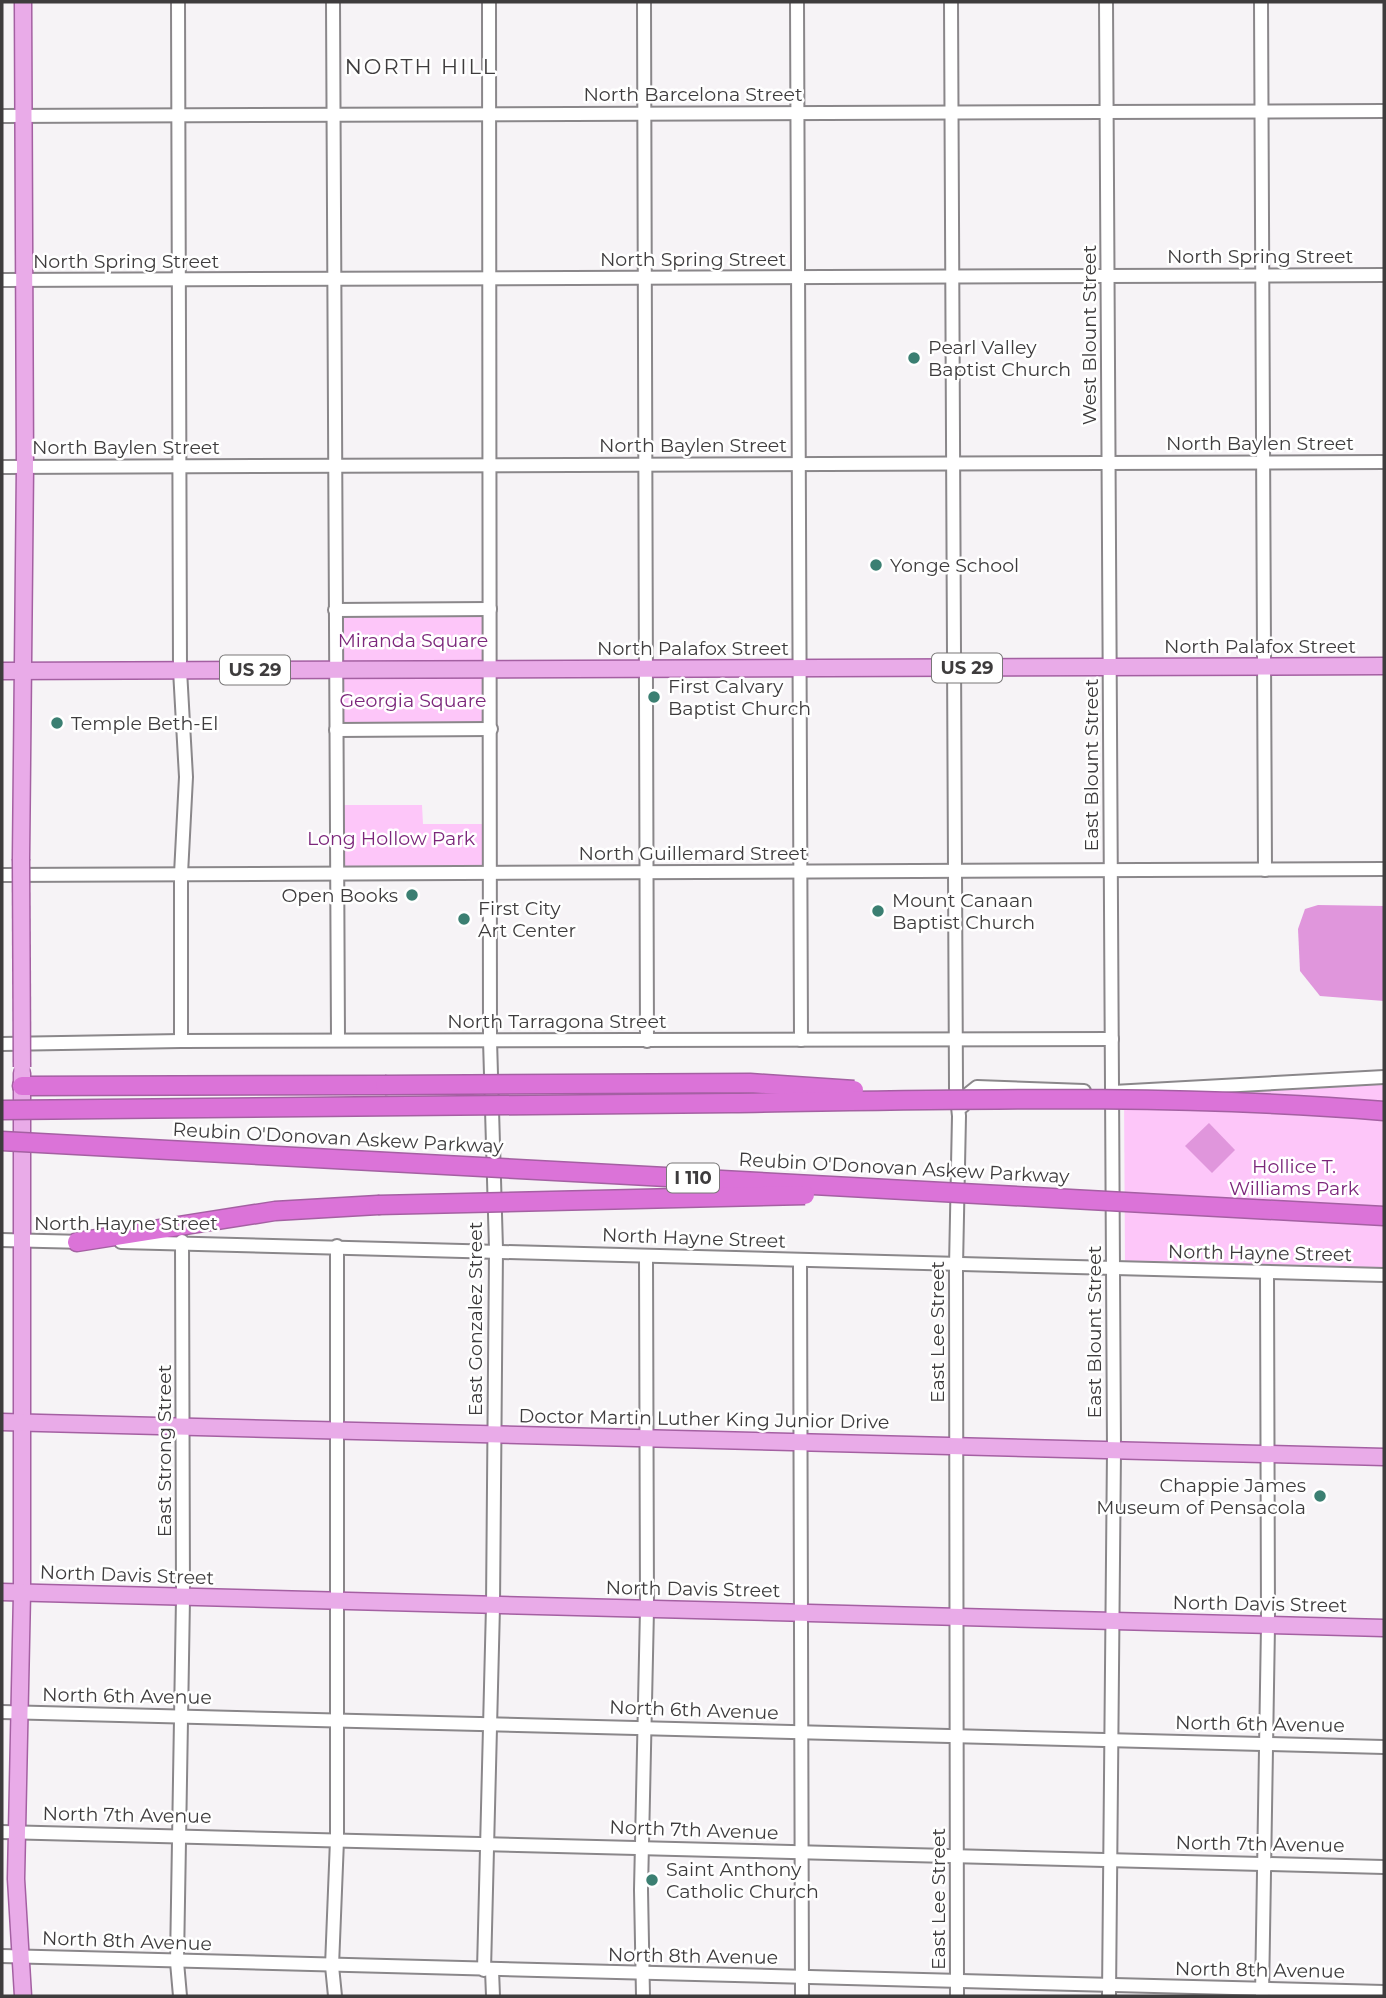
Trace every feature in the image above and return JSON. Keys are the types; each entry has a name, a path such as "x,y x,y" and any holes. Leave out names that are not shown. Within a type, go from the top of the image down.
{"highway":[{"path":"22,1086 750,1083 959,1097"},
{"name":"Reubin O'Donovan Askew Parkway","path":"2,1110 736,1103 959,1097 1283,1102 1384,1111"},
{"name":"Reubin O'Donovan Askew Parkway","path":"2,1142 1384,1216"},
{"path":"77,1242 275,1211 378,1205 715,1195 948,1200 1037,1196"}],"main road":[{"path":"23,2 24,467 20,671 22,1593 20,1712 9,1832 23,1996"},
{"name":"North Palafox Street","path":"2,671 1384,666"},
{"name":"Doctor Martin Luther King Junior Drive","path":"2,1422 1384,1457"},
{"name":"North Davis Street","path":"2,1592 1384,1628"}],"street":[{"path":"178,2 180,670 186,777 181,874 181,1041"},
{"path":"333,2 338,1040"},
{"name":"East Gonzalez Street","path":"489,2 490,1040 496,1250 488,1844 489,1970 493,1996"},
{"path":"643,2 646,113 643,126 647,1041"},
{"path":"797,2 801,1040"},
{"name":"East Lee Street","path":"951,2 956,1040 959,1116 956,1266 957,1996"},
{"name":"West Blount Street","path":"1106,2 1110,668"},
{"path":"1261,2 1265,870"},
{"name":"North Barcelona Street","path":"2,116 1384,111"},
{"name":"North Spring Street","path":"2,280 1384,275"},
{"name":"North Baylen Street","path":"2,467 1384,462"},
{"path":"335,610 490,609"},
{"name":"East Blount Street","path":"1108,1991 1108,1860 1114,1621 1110,668"},
{"path":"336,730 491,729"},
{"name":"North Guillemard Street","path":"2,875 1384,869"},
{"name":"North Tarragona Street","path":"2,1044 338,1040 1112,1039"},
{"path":"959,1116 967,1094 977,1087 1111,1092 1384,1077"},
{"name":"North Hayne Street","path":"2,1240 182,1241 956,1266 1384,1275"},
{"name":"East Strong Street","path":"180,1996 177,1962 183,1598 182,1241"},
{"path":"335,1996 331,1966 337,1840 337,1246"},
{"path":"643,1996 641,1847 647,1609 646,1257"},
{"path":"800,1261 802,1996"},
{"path":"1261,1993 1268,1625 1267,1272"},
{"name":"North 6th Avenue","path":"2,1712 1384,1747"},
{"name":"North 7th Avenue","path":"9,1832 1384,1867"},
{"name":"North 8th Avenue","path":"2,1956 957,1982 1108,1991 1384,1992"}],"green space":[{"path":"490,609 491,729 336,730 335,610"},
{"name":"Long Hollow Park","path":"336,805 422,805 423,824 491,824 491,873 337,874"},
{"name":"Hollice T. Williams Park","path":"1384,1082 1384,1269 1125,1263 1124,1094"}],"shaded area":[{"path":"1318,905 1384,906 1384,1001 1320,996 1300,971 1298,929 1305,909"},
{"path":"1209,1123 1235,1150 1212,1173 1185,1146"}],"place":[{"name":"Pearl Valley Baptist Church","path":"914,358"},
{"name":"Yonge School","path":"876,565"},
{"name":"First Calvary Baptist Church","path":"654,697"},
{"name":"Temple Beth-El","path":"57,723"},
{"name":"Open Books","path":"412,895"},
{"name":"Mount Canaan Baptist Church","path":"878,911"},
{"name":"First City Art Center","path":"464,919"},
{"name":"Chappie James Museum of Pensacola","path":"1320,1496"},
{"name":"Saint Anthony Catholic Church","path":"652,1880"}],"district":[{"name":"NORTH HILL","path":"421,66"}],"park label":[{"name":"Miranda Square","path":"413,640"},
{"name":"Georgia Square","path":"413,700"}]}
